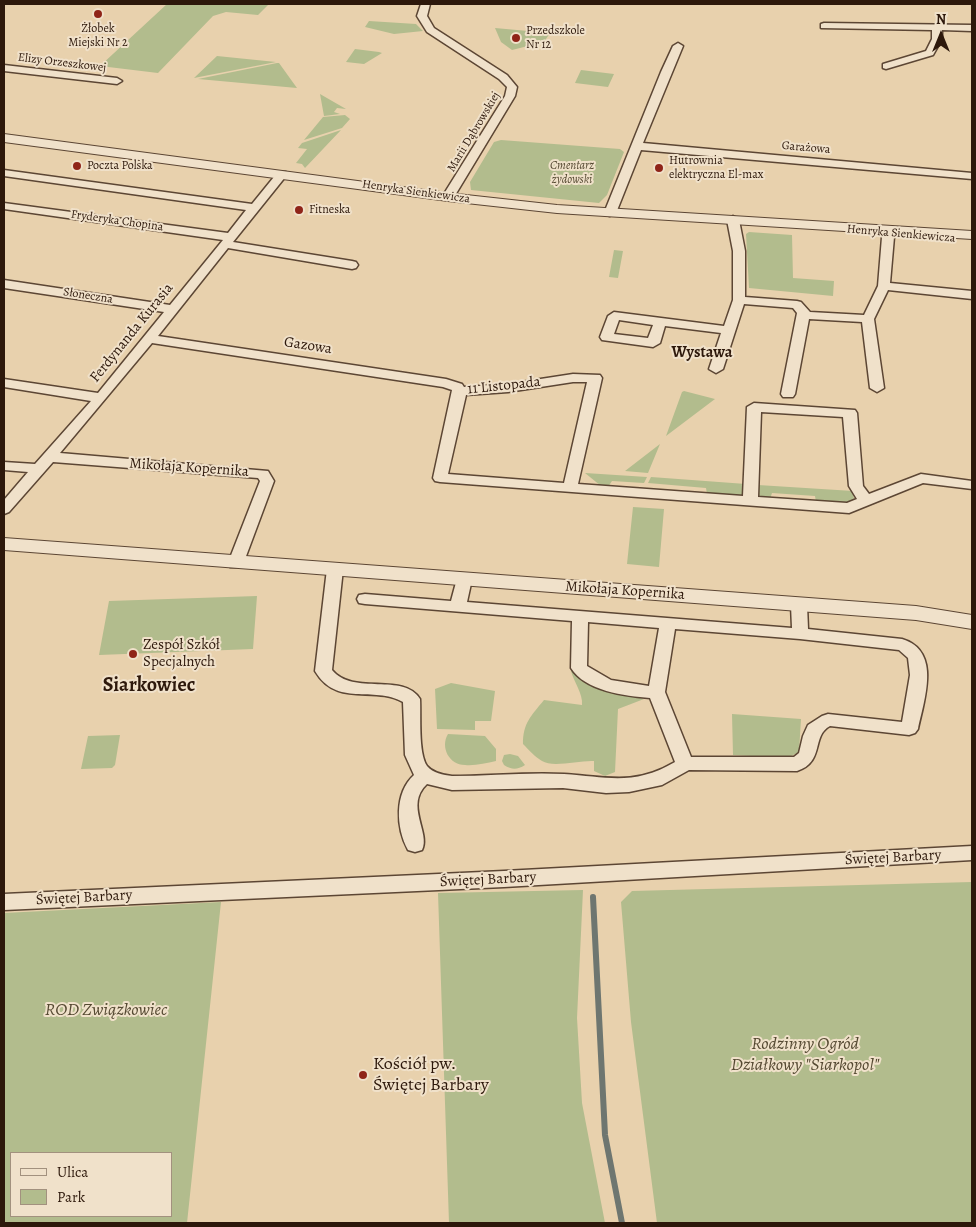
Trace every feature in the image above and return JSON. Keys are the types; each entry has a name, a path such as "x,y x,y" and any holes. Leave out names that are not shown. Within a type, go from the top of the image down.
{"street":[{"name":"Marii Dąbrowskiej","path":"425,4 422,16 430,30 504,77 512,87 510,96 448,197"},
{"path":"824,26 972,28"},
{"path":"886,66 930,53 937,39 937,28"},
{"path":"610,213 678,46"},
{"name":"Elizy Orzeszkowej","path":"4,68 117,81"},
{"name":"Henryka Sienkiewicza","path":"4,138 448,197 557,209 972,235"},
{"name":"Garażowa","path":"637,146 972,176"},
{"path":"4,173 254,208"},
{"name":"Ferdynanda Kurasia","path":"4,509 101,398 282,174"},
{"name":"Fryderyka Chopina","path":"4,206 227,241 352,265"},
{"path":"716,369 739,300 739,251 733,220"},
{"name":"Henryka Sienkiewicza","path":"830,227 972,241"},
{"path":"877,388 868,319 884,286 888,237"},
{"name":"Słoneczna","path":"4,284 173,309"},
{"path":"884,286 972,295"},
{"path":"739,300 797,305 802,308 804,315 788,394"},
{"path":"804,315 868,319"},
{"path":"660,322 728,330"},
{"name":"Gazowa","path":"149,339 446,383 457,387 460,391"},
{"name":"11 Listopada","path":"570,488 595,378 573,378 508,388 460,391 440,478 570,488 849,508 922,478 972,485"},
{"path":"4,383 101,398"},
{"path":"750,501 754,407 850,413 856,486 866,501"},
{"name":"Mikołaja Kopernika","path":"4,466 45,463 263,474 267,481 236,563"},
{"name":"Mikołaja Kopernika","path":"4,544 916,613 972,622"},
{"path":"335,569 323,672 327,679 346,688 408,696 413,703 414,755 420,770 432,778 452,782 563,780 606,786 629,785 662,778 685,764 797,764 804,761 808,756 810,736 814,729 819,723 828,720 908,729 919,668 916,655 911,650 892,642 365,599"},
{"path":"458,607 464,579"},
{"path":"798,605 800,634"},
{"name":"Mikołaja Kopernika","path":"916,613 972,609"},
{"name":"Mikołaja Kopernika","path":"580,616 579,668 585,674 629,691 656,692"},
{"path":"668,623 656,692 685,764"},
{"path":"414,845 410,825 409,803 413,788 426,775"},
{"name":"Świętej Barbary","path":"4,902 504,879 972,853"}],"green space":[{"path":"167,4 269,4 258,15 226,12 213,16 158,73 100,66"},
{"path":"369,21 416,24 423,31 394,34 365,27"},
{"path":"495,28 550,33 544,42 512,50 501,42"},
{"path":"355,49 382,53 364,64 346,62"},
{"path":"217,56 276,62 194,78"},
{"path":"277,63 279,63 297,88 198,79"},
{"path":"581,70 614,74 608,87 575,83"},
{"path":"320,94 346,109 337,108 334,112 340,114 324,116"},
{"path":"345,115 350,119 342,128 304,140 323,117"},
{"path":"341,130 305,168 302,164 296,163 307,149 298,148 302,143"},
{"name":"Cmentarz żydowski","path":"501,140 620,149 624,152 607,195 599,203 471,190 470,182 494,142"},
{"path":"749,232 792,235 793,278 834,281 833,296 749,288 746,234"},
{"path":"614,250 623,251 618,278 609,277"},
{"path":"682,392 715,399 666,436"},
{"path":"660,444 648,473 625,471"},
{"path":"585,473 647,477 644,483 612,481 608,487 601,486"},
{"path":"651,477 746,484 747,494 742,497 707,494 706,488 648,483"},
{"path":"758,485 853,491 854,500 849,503 816,502 815,496 772,493 770,499 760,497"},
{"path":"633,507 664,509 659,567 627,564"},
{"path":"257,596 253,649 99,655 109,601"},
{"path":"580,667 629,695 644,699 618,709 615,772 605,776 594,771 594,761 560,764 547,763 537,758 523,744 526,725 544,700 582,705 580,692 571,671"},
{"path":"451,683 495,691 491,721 475,721 475,730 437,729 435,689"},
{"path":"732,714 801,719 799,752 787,758 733,755"},
{"path":"448,734 485,736 496,749 496,761 469,765 454,762 450,759 446,750 445,744"},
{"path":"120,735 115,765 112,768 81,769 88,736"},
{"path":"504,755 518,756 525,765 514,769 504,765 502,761"},
{"name":"Rodzinny Ogród Działkowy \"Siarkopol\"","path":"972,882 972,1223 657,1223 631,1022 621,902 632,891"},
{"path":"583,890 577,1018 582,1103 605,1223 449,1223 438,893"},
{"name":"ROD Związkowiec","path":"221,902 187,1223 4,1223 4,913"}],"waterway":[{"path":"593,897 605,1135 622,1223"}],"place":[{"name":"Żłobek Miejski Nr 2","path":"98,14"},
{"name":"Przedszkole Nr 12","path":"516,38"},
{"name":"Poczta Polska","path":"77,166"},
{"name":"Hutrownia elektryczna El-max","path":"659,168"},
{"name":"Fitneska","path":"299,210"},
{"name":"Zespół Szkół Specjalnych","path":"133,654"},
{"name":"Kościół pw. Świętej Barbary","path":"363,1075"}],"district":[{"name":"Wystawa","path":"702,353"},
{"name":"Siarkowiec","path":"149,686"}]}
